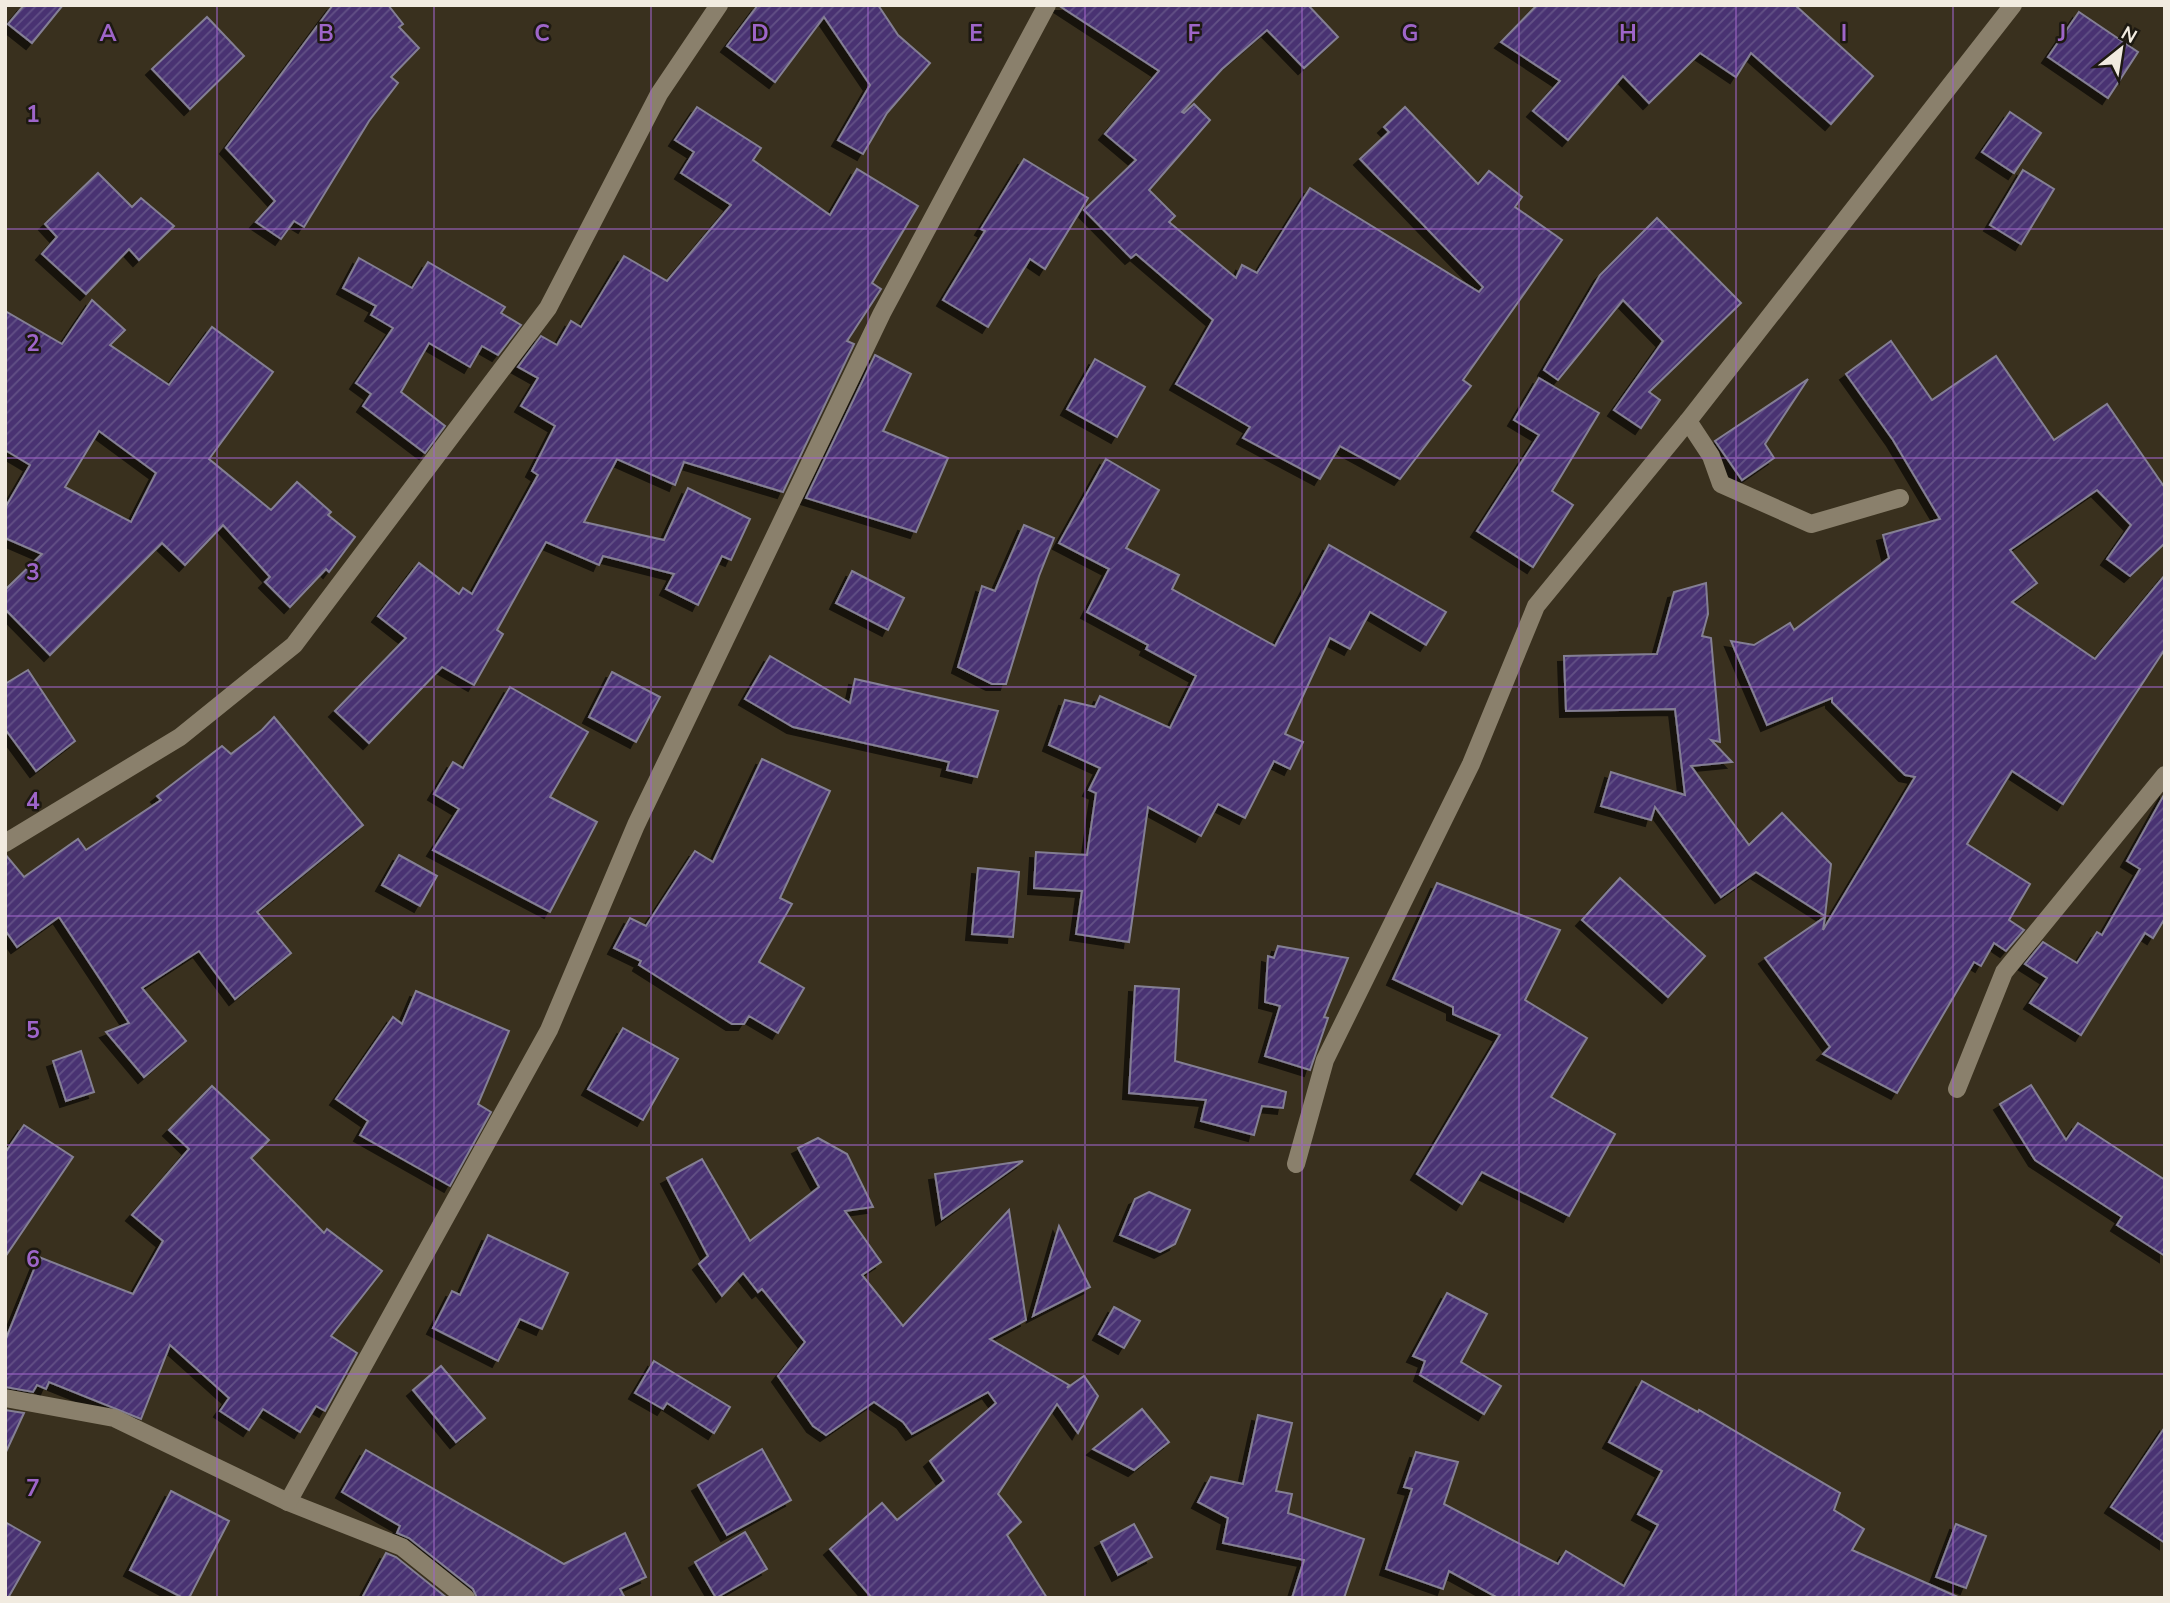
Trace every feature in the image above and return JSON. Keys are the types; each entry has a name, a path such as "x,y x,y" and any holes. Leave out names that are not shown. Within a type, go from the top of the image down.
{"street":[{"path":"5,843 180,737 294,645 548,308 659,94 719,5"},
{"path":"288,1502 549,1030 636,825 882,313 1047,5"},
{"path":"1296,1164 1325,1060 1471,764 1536,607 1688,421 2013,5"},
{"path":"1688,421 1711,456 1721,484 1811,524 1900,498"},
{"path":"1957,1089 2004,972 2165,775"},
{"path":"5,1398 114,1418 288,1502 402,1547 466,1598"}],"building":[{"path":"24,5 63,5 32,43 8,24"},
{"path":"333,5 388,5 403,24 399,27 419,48 391,77 398,83 369,121 304,227 294,221 281,239 256,222 275,201 226,148"},
{"path":"758,5 878,5 898,35 930,63 887,113 863,154 838,140 870,85 824,17 775,82 727,46"},
{"path":"1058,5 1308,5 1338,37 1304,68 1267,30 1222,69 1182,112 1194,104 1210,120 1149,190 1175,216 1169,222 1236,278 1242,265 1257,273 1310,188 1479,292 1483,287 1360,159 1389,132 1384,127 1405,107 1478,184 1489,171 1522,197 1515,207 1562,240 1463,380 1471,386 1400,479 1340,446 1320,479 1243,438 1250,427 1176,384 1213,320 1136,254 1131,258 1084,210 1136,160 1105,134 1159,71"},
{"path":"1537,5 1795,5 1873,76 1831,124 1751,53 1736,77 1700,53 1649,103 1623,76 1568,140 1533,111 1560,81 1501,42"},
{"path":"2079,12 2138,52 2108,98 2048,57"},
{"path":"207,17 244,56 190,109 152,69"},
{"path":"697,107 761,148 753,160 830,215 857,169 918,206 872,283 881,289 847,341 854,344 783,492 684,462 675,485 617,459 584,522 664,540 688,488 750,519 731,560 722,556 698,605 666,589 674,574 603,556 599,565 546,542 497,630 503,634 474,685 442,667 369,743 335,711 406,638 378,616 419,563 459,594 463,588 472,594 538,475 532,471 555,426 521,406 538,378 518,367 541,336 557,345 571,321 581,327 624,256 667,281 731,205 681,173 694,152 675,140"},
{"path":"2010,112 2041,133 2014,173 1982,152"},
{"path":"1024,159 1088,198 1045,269 1030,259 988,327 943,300 985,231 981,229"},
{"path":"2023,170 2054,189 2021,244 1990,225"},
{"path":"98,173 132,207 141,198 174,226 139,260 129,249 86,294 42,254 57,237 45,224"},
{"path":"1657,218 1741,303 1649,392 1660,400 1641,428 1614,410 1663,341 1623,300 1558,380 1544,370 1600,275"},
{"path":"359,258 412,288 428,262 505,307 501,313 521,325 498,355 482,346 470,367 429,343 401,392 445,426 425,453 363,406 371,394 356,383 393,328 371,315 376,306 343,288"},
{"path":"92,300 125,330 110,345 169,385 212,327 273,372 209,459 271,510 297,482 331,512 328,515 355,537 329,572 326,569 290,607 265,582 270,577 223,525 185,565 162,543 50,655 5,609 5,590 42,554 5,538 5,508 30,465 5,450 5,311 62,344","holes":["99,431 156,473 131,522 65,487"]},
{"path":"1891,341 1932,400 1996,356 2054,440 2107,404 2165,488 2165,543 2130,576 2107,559 2131,525 2097,490 2010,550 2037,583 2012,602 2095,659 2165,575 2165,649 2063,804 2012,771 1967,844 2030,884 2009,920 2024,930 2006,951 1994,943 1981,966 1974,962 1897,1093 1823,1054 1830,1047 1765,958 1825,917 1823,930 1915,777 1905,775 1832,702 1832,698 1767,725 1731,641 1754,645 1790,623 1794,630 1889,558 1883,535 1940,519 1893,440 1846,374"},
{"path":"875,355 911,374 883,431 948,458 916,532 806,498"},
{"path":"1095,359 1145,387 1117,437 1067,409"},
{"path":"1539,378 1599,413 1552,491 1573,505 1533,567 1477,531 1539,435 1514,420"},
{"path":"1808,379 1765,444 1774,458 1742,480 1715,441"},
{"path":"1106,459 1159,490 1126,548 1179,575 1172,589 1275,646 1329,545 1446,612 1426,645 1370,612 1350,649 1330,638 1285,734 1303,742 1290,769 1274,761 1245,818 1218,804 1201,836 1148,807 1129,942 1076,934 1082,891 1034,888 1036,852 1087,855 1096,793 1089,790 1100,768 1049,745 1065,700 1095,707 1100,696 1170,728 1196,676 1146,649 1148,645 1087,612 1109,569 1059,543"},
{"path":"1024,525 1054,538 1039,576 1006,684 992,684 958,667 982,586 995,591"},
{"path":"852,571 904,598 888,630 836,603"},
{"path":"1706,583 1708,614 1702,636 1711,638 1720,742 1711,740 1732,762 1691,766 1749,845 1782,813 1831,864 1825,916 1756,872 1721,897 1655,807 1651,820 1601,806 1611,772 1685,795 1675,709 1566,711 1564,656 1657,654 1674,592"},
{"path":"770,656 850,703 855,679 998,711 977,777 947,770 949,762 793,727 745,699"},
{"path":"28,670 75,741 36,771 5,729 5,684"},
{"path":"612,672 660,697 636,742 589,717"},
{"path":"510,687 588,732 550,797 597,822 550,912 433,850 459,809 434,794 453,762 463,768"},
{"path":"274,717 363,825 257,912 291,953 235,999 199,951 142,988 186,1041 144,1077 106,1032 129,1023 59,917 17,947 5,930 5,854 24,877 78,839 86,850 161,800 157,796 222,746 231,754"},
{"path":"762,759 830,791 780,898 792,904 759,962 804,988 778,1033 749,1016 744,1024 732,1024 639,965 641,961 614,948 630,918 646,926 695,851 713,862"},
{"path":"2165,793 2165,918 2153,938 2145,933 2081,1035 2030,1003 2047,978 2025,964 2043,942 2077,963 2097,932 2102,935 2140,869 2127,861"},
{"path":"399,855 437,876 420,906 382,885"},
{"path":"978,868 1019,872 1013,937 972,934"},
{"path":"1620,878 1705,956 1668,997 1582,920"},
{"path":"1437,883 1560,930 1525,1000 1587,1038 1551,1097 1615,1134 1569,1216 1482,1172 1462,1204 1417,1174 1500,1035 1453,1014 1453,1007 1393,979"},
{"path":"1278,946 1348,958 1324,1017 1328,1018 1310,1070 1265,1056 1280,1006 1265,1002 1268,956 1274,958"},
{"path":"1135,986 1179,989 1175,1061 1286,1092 1283,1108 1262,1106 1254,1135 1201,1121 1206,1100 1129,1093"},
{"path":"416,991 509,1031 478,1104 491,1112 450,1186 360,1135 368,1121 336,1099 393,1017 402,1024"},
{"path":"623,1028 678,1059 643,1120 588,1089"},
{"path":"81,1051 94,1092 66,1101 53,1061"},
{"path":"2031,1085 2066,1140 2078,1123 2165,1180 2165,1256 2117,1225 2122,1217 2035,1160 2000,1104"},
{"path":"212,1086 269,1140 251,1158 324,1233 327,1229 382,1271 331,1336 357,1353 325,1411 316,1406 300,1432 263,1409 249,1430 220,1411 229,1398 170,1345 141,1419 49,1382 46,1389 37,1385 33,1392 5,1387 5,1341 39,1257 133,1294 163,1241 132,1215 189,1149 169,1130"},
{"path":"24,1125 73,1157 5,1257 5,1153"},
{"path":"818,1138 847,1154 873,1207 845,1211 881,1262 862,1275 903,1326 1009,1210 1026,1320 990,1339 1069,1385 1067,1388 1084,1376 1098,1396 1078,1433 1057,1404 998,1494 1021,1522 1007,1535 1047,1598 872,1598 830,1549 882,1503 897,1520 944,1481 930,1461 996,1403 988,1392 912,1434 903,1422 874,1402 826,1435 813,1426 778,1376 805,1342 762,1289 758,1292 743,1273 722,1296 699,1264 708,1256 667,1178 702,1159 750,1241 819,1187 798,1148"},
{"path":"1023,1161 942,1219 935,1174"},
{"path":"1149,1192 1190,1210 1175,1244 1160,1252 1120,1235 1135,1199"},
{"path":"1059,1226 1090,1287 1033,1316"},
{"path":"488,1235 568,1273 542,1329 520,1319 498,1361 433,1328 452,1291 460,1295"},
{"path":"1447,1293 1487,1314 1461,1362 1501,1386 1484,1414 1420,1375 1425,1361 1413,1356"},
{"path":"1114,1307 1140,1321 1124,1348 1099,1334"},
{"path":"654,1361 730,1407 714,1433 667,1403 663,1409 635,1393"},
{"path":"441,1366 485,1418 456,1442 413,1390"},
{"path":"1642,1381 1698,1412 1699,1410 1840,1493 1834,1510 1864,1529 1852,1550 1960,1598 1498,1598 1449,1571 1443,1589 1386,1569 1412,1489 1404,1487 1416,1452 1458,1462 1444,1504 1558,1564 1566,1551 1624,1586 1658,1525 1638,1514 1662,1471 1609,1442"},
{"path":"1142,1409 1169,1442 1134,1470 1093,1449"},
{"path":"5,1410 24,1413 5,1454"},
{"path":"1258,1415 1292,1423 1276,1491 1292,1494 1288,1513 1364,1539 1344,1598 1292,1598 1304,1560 1223,1543 1228,1518 1198,1502 1211,1477 1243,1484"},
{"path":"2165,1427 2165,1543 2111,1507"},
{"path":"762,1449 791,1500 727,1535 698,1485"},
{"path":"366,1450 564,1564 625,1533 646,1577 620,1589 625,1598 477,1598 473,1589 409,1538 397,1533 400,1526 342,1492"},
{"path":"171,1491 229,1521 189,1598 183,1598 130,1570"},
{"path":"5,1522 40,1542 8,1598 5,1598"},
{"path":"1134,1524 1152,1557 1118,1575 1101,1542"},
{"path":"1956,1524 1986,1536 1966,1588 1936,1577"},
{"path":"745,1532 767,1569 716,1598 695,1562"},
{"path":"386,1553 396,1557 447,1598 362,1598"}]}
